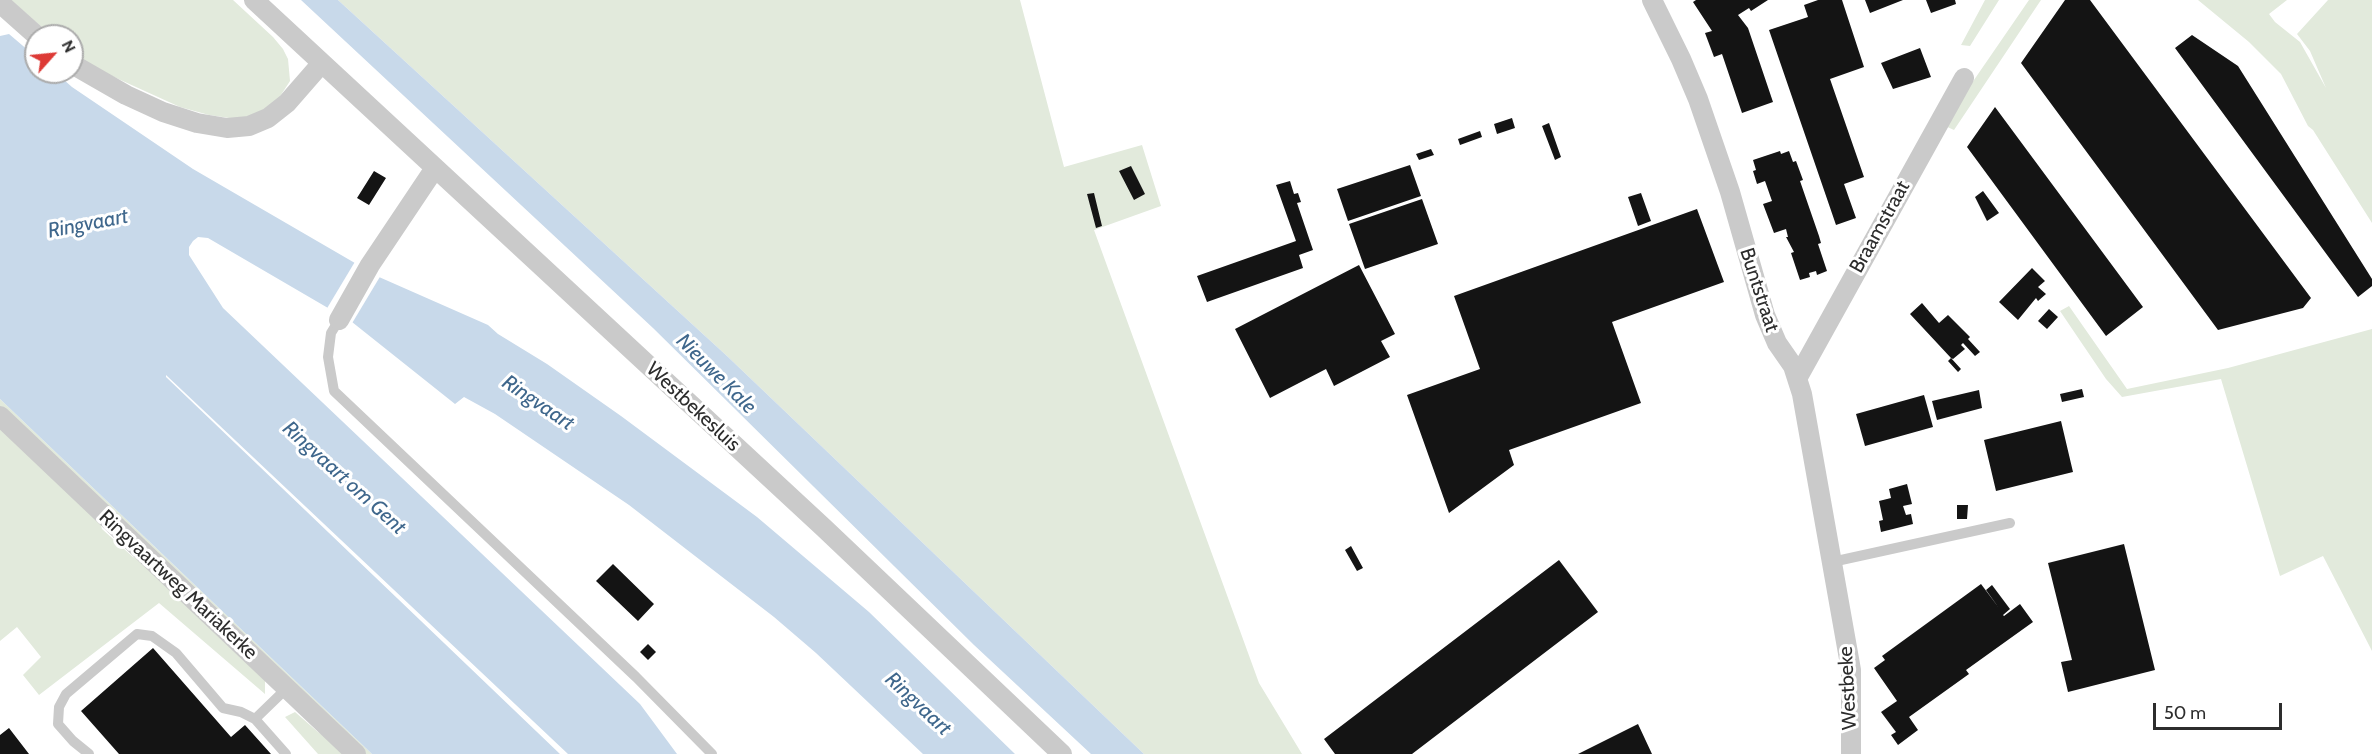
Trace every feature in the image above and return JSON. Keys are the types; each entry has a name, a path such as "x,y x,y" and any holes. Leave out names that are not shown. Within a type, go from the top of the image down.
{"street":[{"name":"Westbekesluis","path":"254,0 824,528 1062,754"},
{"name":"Buntstraat","path":"1652,0 1681,59 1709,129 1730,192 1765,315 1777,343 1798,377 1843,622"},
{"path":"0,3 24,24"},
{"path":"84,71 126,95 163,112 197,123 227,128 249,126 268,118 287,103 321,64"},
{"name":"Braamstraat","path":"1798,377 1964,78"},
{"path":"339,320 370,265 435,168"},
{"name":"Ringvaartweg Mariakerke","path":"0,416 356,754"},
{"name":"Westbeke","path":"1843,622 1851,670 1851,754"}],"lane":[{"path":"339,320 331,333 328,357 334,391 636,677 712,754"},
{"path":"1832,562 2010,522"},
{"path":"89,754 58,724 59,707 66,694 137,634 152,636 176,653 223,708 241,712 255,719 286,754"},
{"path":"255,719 287,688"}],"shaded area":[{"path":"11,0 233,0 283,49 288,59 290,81 277,101 253,116 236,119 209,115 180,107 84,61 84,24 38,24"},
{"path":"338,0 1020,0 1064,167 1142,145 1161,206 1094,230 1259,683 1302,754 1144,754 727,356"},
{"path":"1985,0 1999,0 1970,46 1961,45"},
{"path":"2029,0 2041,0 1954,130 1943,125"},
{"path":"2198,0 2287,0 2269,14 2275,22 2300,42 2326,88 2310,51 2297,34 2328,0 2372,0 2372,223 2313,130 2308,126 2281,74 2249,42"},
{"path":"2069,306 2127,389 2228,368 2372,329 2372,651 2323,556 2280,576 2221,379 2122,397 2106,379 2060,311"},
{"path":"0,399 372,754 364,754 0,410"},
{"path":"0,426 98,516 102,529 133,557 144,561 265,679 265,694 159,603 39,695 23,675 41,657 17,627 0,641"},
{"path":"295,712 349,754 318,754 285,717"}],"water":[{"name":"Nieuwe Kale","path":"301,0 338,0 727,356 1144,754 1091,754 974,645 653,328"},
{"path":"9,34 24,47 24,84 69,84 193,169 379,277 488,325 621,416 757,517 869,612 1015,754 923,754 816,653 774,617 629,505 495,414 464,397 455,404 352,322 208,238 198,237 189,247 189,255 223,308 640,704 677,754 568,754 166,375 560,754 372,754 0,399 0,36"}],"pier":[{"path":"356,260 381,275 351,325 326,310"}],"building":[{"path":"1696,0 1768,0 1751,11 1749,8 1738,15 1748,28 1773,102 1742,113 1722,54 1714,57 1705,33 1712,31 1693,2"},
{"path":"1818,0 1842,0 1864,67 1830,79 1864,177 1844,184 1856,218 1836,225 1769,30 1808,17 1804,5"},
{"path":"1865,0 1903,0 1870,13"},
{"path":"1926,0 1955,0 1956,4 1931,13"},
{"path":"2065,0 2090,0 2311,298 2303,308 2218,330 2021,63"},
{"path":"2192,35 2238,66 2372,279 2372,286 2358,297 2175,48"},
{"path":"1920,48 1931,77 1893,89 1881,63"},
{"path":"1995,107 2143,307 2106,336 1967,147"},
{"path":"1512,118 1515,128 1497,134 1494,124"},
{"path":"1549,123 1561,157 1555,160 1542,126"},
{"path":"1480,131 1482,137 1460,145 1458,139"},
{"path":"1431,149 1434,155 1419,160 1416,154"},
{"path":"1780,151 1781,154 1789,151 1793,162 1796,161 1803,180 1800,181 1821,243 1818,244 1827,271 1817,275 1816,271 1809,273 1810,277 1800,280 1791,253 1794,252 1786,237 1788,237 1786,229 1774,233 1763,204 1772,201 1765,181 1757,184 1753,171 1756,170 1753,160"},
{"path":"1410,165 1421,196 1348,221 1337,189"},
{"path":"1131,166 1145,194 1134,200 1119,171"},
{"path":"374,171 386,178 369,205 357,198"},
{"path":"1290,181 1294,194 1298,193 1301,202 1297,203 1313,250 1299,255 1303,268 1207,302 1197,276 1296,241 1276,185"},
{"path":"1983,191 1999,213 1987,221 1975,197"},
{"path":"1094,193 1102,226 1096,228 1087,194"},
{"path":"1641,193 1651,221 1638,226 1628,197"},
{"path":"1422,199 1438,244 1365,269 1349,224"},
{"path":"1697,209 1724,282 1612,322 1641,403 1509,450 1514,465 1449,513 1407,395 1480,369 1454,296"},
{"path":"1359,265 1395,334 1381,341 1390,357 1334,386 1326,369 1270,398 1235,329"},
{"path":"2032,268 2045,281 2038,287 2046,294 2038,301 2036,298 2018,320 1999,302"},
{"path":"1922,303 1939,323 1948,315 1970,337 1968,339 1980,352 1975,356 1963,343 1961,345 1965,349 1953,359 1951,358 1910,314"},
{"path":"2049,309 2058,317 2047,329 2038,321"},
{"path":"1951,358 1961,369 1958,372 1948,361"},
{"path":"2082,389 2084,397 2062,402 2060,394"},
{"path":"1979,390 1982,408 1937,420 1932,401"},
{"path":"1924,395 1933,427 1865,446 1856,414"},
{"path":"2061,421 2073,472 1996,491 1984,440"},
{"path":"1907,484 1912,504 1903,506 1906,515 1911,514 1913,524 1881,532 1879,521 1883,520 1879,501 1891,498 1889,489"},
{"path":"1957,505 1968,505 1967,519 1957,519"},
{"path":"2124,544 2155,670 2068,692 2061,662 2072,660 2048,563"},
{"path":"1351,546 1363,568 1357,571 1345,550"},
{"path":"1559,560 1598,612 1412,754 1335,754 1324,739"},
{"path":"613,564 654,604 638,621 596,581"},
{"path":"1981,584 1999,608 1986,590 1992,585 2010,609 2004,616 2020,604 2033,622 1966,670 1969,674 1909,717 1918,730 1898,745 1891,735 1896,732 1881,712 1897,701 1874,668 1885,660 1882,656"},
{"path":"648,644 656,652 648,660 640,652"},
{"path":"153,648 231,737 245,725 271,754 119,754 81,711"},
{"path":"1638,724 1652,754 1578,754"},
{"path":"9,728 29,754 0,754 0,735"}],"water label":[{"name":"Ringvaart","path":"88,224"},
{"name":"Ringvaart","path":"538,403"},
{"name":"Ringvaart om Gent","path":"344,478"},
{"name":"Ringvaart","path":"918,704"}]}
